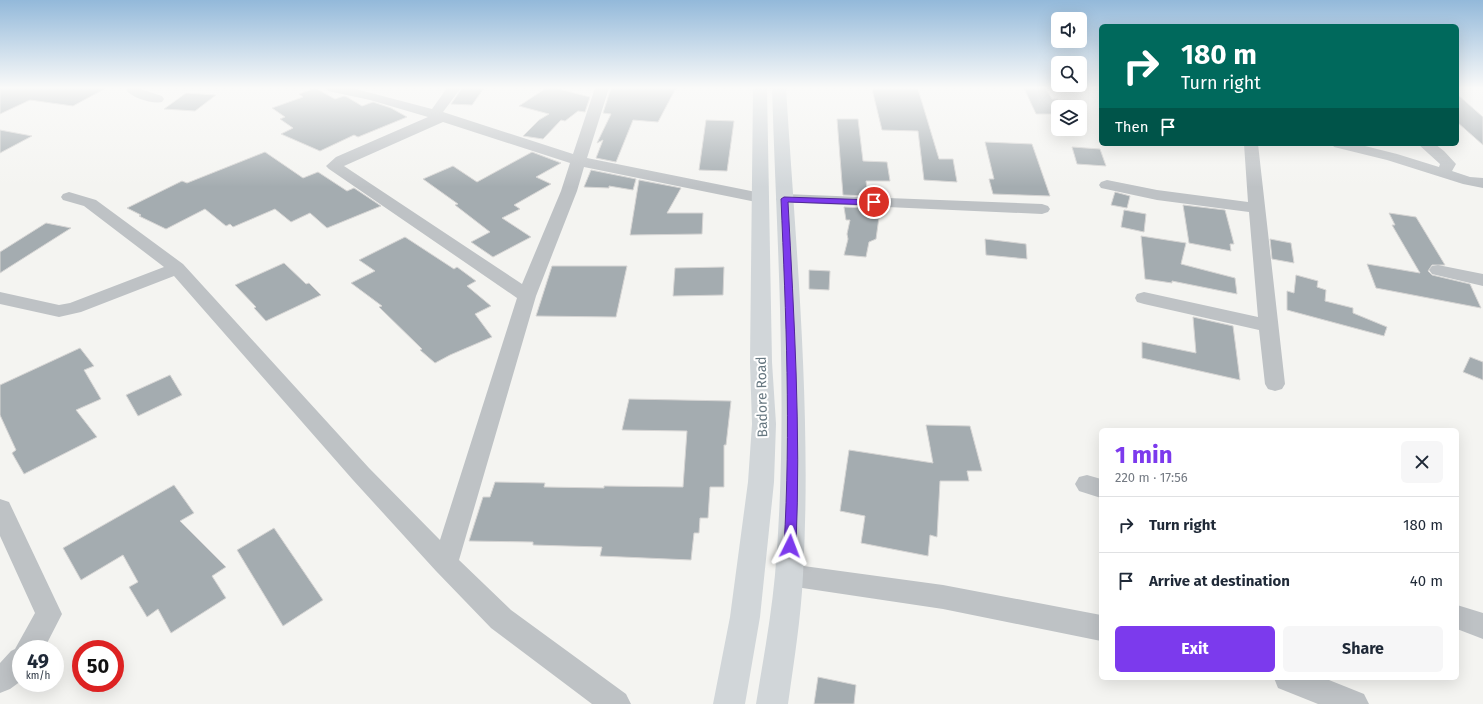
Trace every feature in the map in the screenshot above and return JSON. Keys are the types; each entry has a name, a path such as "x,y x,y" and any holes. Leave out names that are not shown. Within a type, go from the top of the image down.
{"main road":[{"name":"Badore Road","path":"729,704 746,617 760,482 764,424 760,121"},
{"path":"772,704 784,624 789,576 794,428 780,121"},
{"path":"761,273 787,274"}],"street":[{"path":"427,121 341,160 334,166 527,296"},
{"path":"453,121 579,161 761,198"},
{"path":"444,563 527,296 569,191 592,121"},
{"path":"1251,146 1256,208 1275,384"},
{"path":"1347,146 1404,161 1468,181 1483,183"},
{"path":"1404,161 1423,146"},
{"path":"1428,146 1439,154 1448,164 1443,173"},
{"path":"1107,185 1157,195 1256,208"},
{"path":"69,198 90,203 177,268 361,474 444,563 501,619 616,704"},
{"path":"784,199 1042,209"},
{"path":"0,298 47,310 59,311 74,308 177,268"},
{"path":"1438,270 1483,280"},
{"path":"1144,298 1268,326"},
{"path":"0,509 50,614 35,640"},
{"path":"789,576 943,598 1099,628"},
{"path":"1459,618 1483,626"},
{"path":"0,679 12,671"},
{"path":"1293,680 1354,704"}],"building":[{"path":"283,121 398,121 358,137 354,135 320,151 281,134 293,128"},
{"path":"538,121 560,121 543,139 523,136"},
{"path":"608,121 633,121 616,162 596,158 603,140 597,143"},
{"path":"706,121 734,121 727,171 699,170"},
{"path":"837,121 858,121 863,161 887,162 890,181 866,181 868,196 843,195"},
{"path":"880,121 928,121 939,159 953,159 957,182 924,180 918,131 882,130"},
{"path":"1459,121 1483,121 1483,145 1459,124"},
{"path":"0,130 32,136 0,153"},
{"path":"985,142 1032,144 1050,196 993,194 989,179 994,179"},
{"path":"1072,147 1100,149 1106,166 1077,164"},
{"path":"265,152 303,178 318,172 347,191 354,188 381,206 327,228 310,213 291,222 275,209 233,227 230,224 226,226 205,209 166,229 139,216 141,215 127,208 182,181 187,183"},
{"path":"532,152 561,163 536,177 551,184 514,205 520,209 502,218 531,237 493,257 471,242 490,232 455,205 458,204 423,179 453,166 477,182"},
{"path":"591,170 636,179 633,190 609,186 609,188 584,187"},
{"path":"639,180 681,188 667,213 703,213 702,234 630,235"},
{"path":"1115,192 1130,196 1127,208 1111,205"},
{"path":"1183,205 1225,210 1234,244 1230,244 1231,251 1189,243"},
{"path":"844,207 880,210 876,239 869,242 866,257 844,255 848,239 847,234 850,220 846,220"},
{"path":"1124,210 1146,214 1144,232 1121,227"},
{"path":"1389,213 1416,217 1445,265 1432,265 1428,271 1432,275 1470,284 1481,308 1376,288 1367,264 1420,273 1392,225 1395,225"},
{"path":"46,223 71,228 0,273 0,252"},
{"path":"1141,236 1186,243 1181,264 1235,278 1237,294 1172,281 1172,283 1145,279"},
{"path":"405,237 454,269 457,267 476,281 467,286 491,306 475,314 492,337 435,363 420,350 422,349 379,307 382,306 351,283 375,271 359,260"},
{"path":"985,239 1026,244 1027,259 986,255"},
{"path":"1270,239 1291,243 1294,263 1272,259"},
{"path":"284,263 306,284 309,283 321,295 266,321 254,308 256,307 235,285"},
{"path":"552,266 627,266 616,317 536,316"},
{"path":"724,267 723,295 673,296 675,268"},
{"path":"809,270 830,271 829,290 809,289"},
{"path":"1296,275 1318,281 1317,287 1326,290 1325,301 1353,308 1353,313 1387,327 1384,336 1287,310 1287,291 1294,293"},
{"path":"1193,317 1233,326 1240,380 1142,358 1142,342 1196,353"},
{"path":"80,348 94,366 84,370 101,399 76,410 97,437 24,474 12,453 16,450 0,415 0,385"},
{"path":"1470,357 1483,362 1483,380 1463,372"},
{"path":"170,375 182,395 138,416 126,395"},
{"path":"629,399 731,401 726,445 724,445 724,487 710,487 708,518 700,518 699,533 694,533 691,560 600,556 602,547 533,545 533,542 469,541 483,497 490,497 495,482 545,483 544,487 683,487 687,431 622,430"},
{"path":"926,425 970,426 982,471 967,471 969,481 940,481 937,537 930,535 928,556 861,543 865,516 840,511 849,450 933,463"},
{"path":"174,485 194,513 180,521 226,567 212,576 226,598 171,633 158,609 147,617 129,587 138,582 123,555 81,580 63,548"},
{"path":"274,528 323,600 283,626 237,550"},
{"path":"818,677 856,685 854,704 814,704"}],"route":[{"path":"790,546 793,486 793,414 792,360 784,199 874,202"}]}
